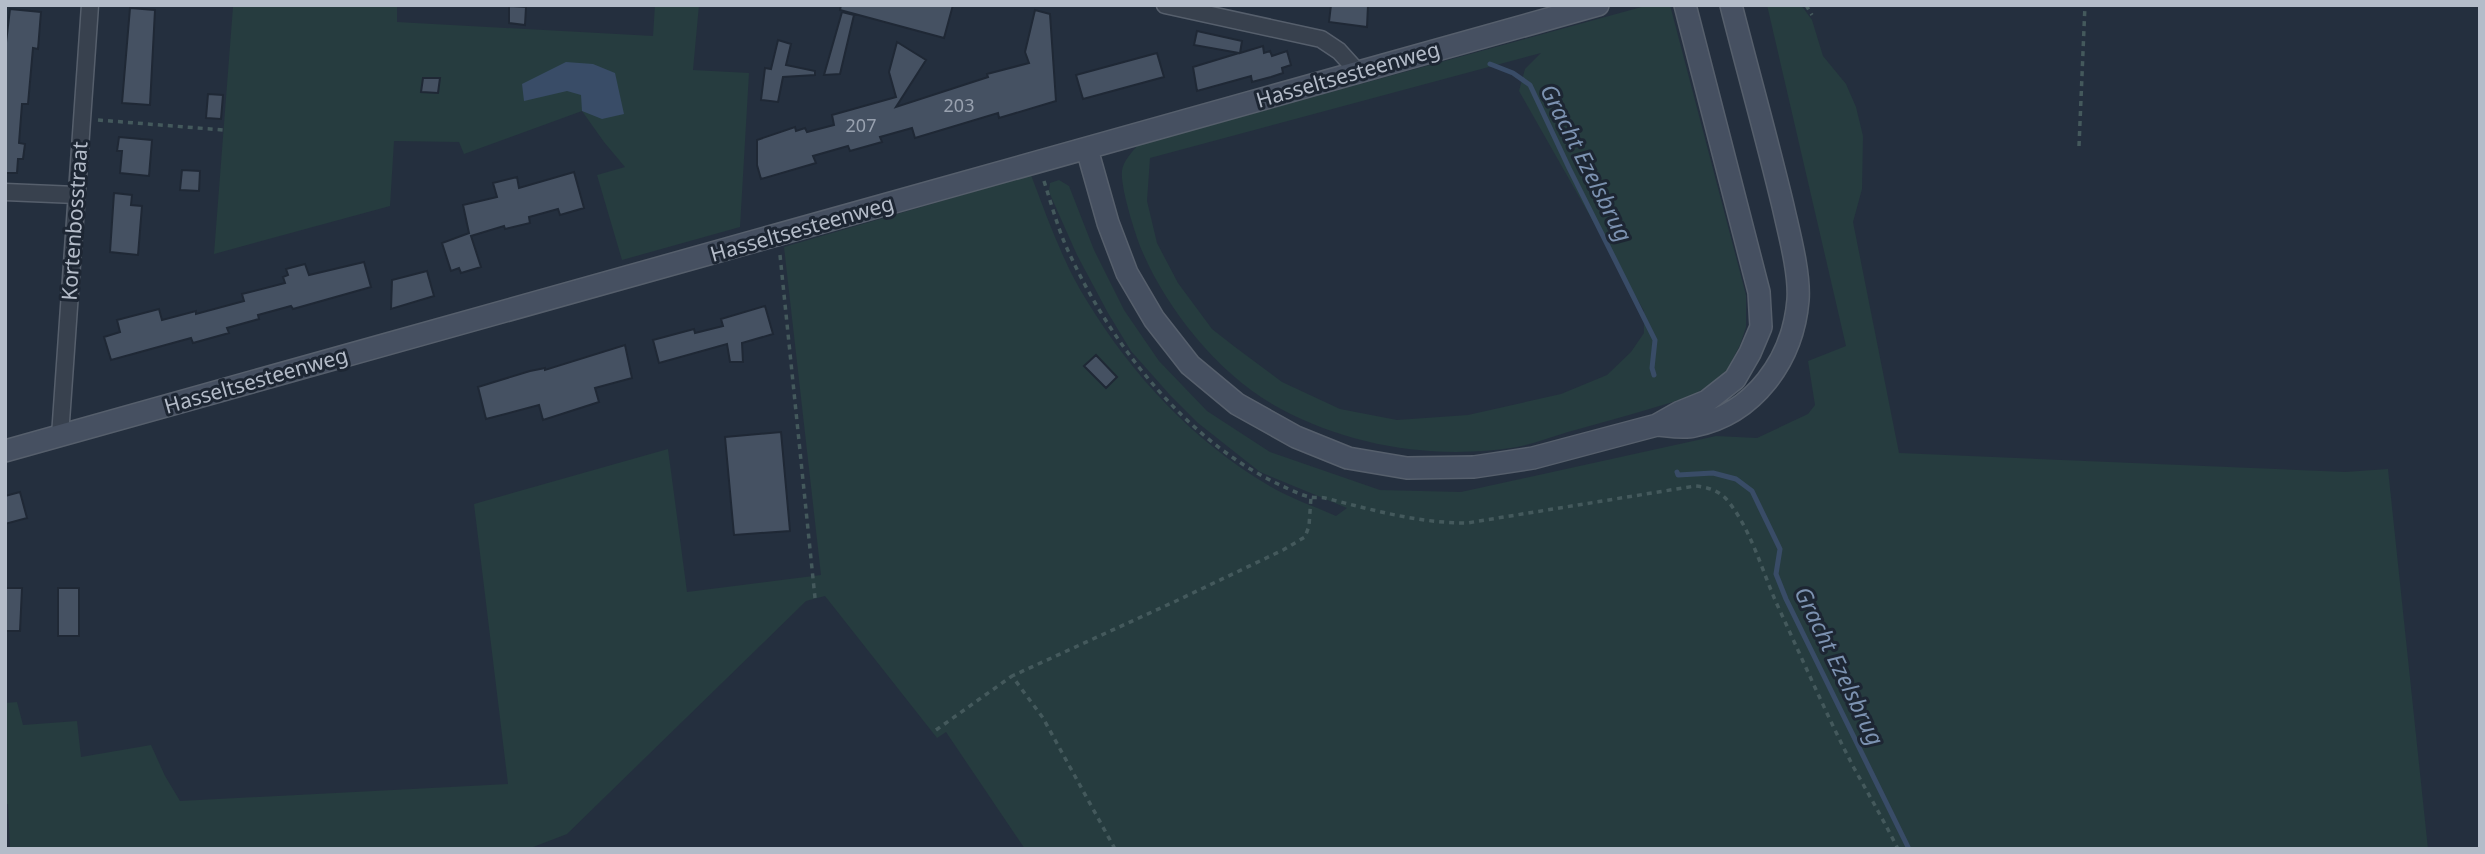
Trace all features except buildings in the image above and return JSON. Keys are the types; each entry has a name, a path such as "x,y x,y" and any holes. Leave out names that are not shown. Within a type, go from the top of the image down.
{"main road":[{"name":"Hasseltsesteenweg","path":"5,451 1598,5"},
{"path":"1657,425 1691,427 1723,418 1752,399 1778,366 1794,326 1798,298 1792,245 1731,5"},
{"path":"1087,149 1108,223 1127,273 1154,319 1190,365 1237,404 1296,437 1348,458 1407,468 1474,467 1533,458 1657,425 1707,401 1735,379 1761,327 1759,292 1686,6"}],"street":[{"name":"Kortenbosstraat","path":"60,436 90,5"},
{"path":"1165,5 1321,39 1339,51 1358,72"},
{"path":"5,192 76,195"}],"path":[{"path":"1806,5 1812,15"},
{"path":"2079,146 2085,5"},
{"path":"82,119 223,130"},
{"path":"1037,163 1070,256 1115,337 1166,399 1211,440 1248,468 1280,485 1311,497 1321,497 1378,513 1432,523 1467,523 1695,486 1721,494 1755,547 1768,586 1854,767 1898,849"},
{"path":"778,235 815,598"},
{"path":"936,730 1012,676 1176,601 1305,537 1309,526 1311,497"},
{"path":"1012,676 1043,718 1115,849"}],"green space":[{"path":"655,5 699,5 693,70 749,73 740,227 622,260 597,175 625,167 582,111 464,154 459,142 394,141 390,206 214,254 233,7 397,6 397,22 653,36"},
{"path":"1649,5 1670,5 1746,295 1746,327 1724,376 1690,397 1530,444 1487,451 1426,451 1337,433 1281,409 1238,380 1200,342 1167,298 1143,253 1126,200 1123,167 1138,145","holes":["1541,53 1525,69 1519,91 1644,311 1644,333 1631,352 1607,375 1561,394 1468,415 1397,420 1340,409 1282,382 1235,347 1212,329 1178,283 1157,243 1147,201 1150,158"]},
{"path":"1767,5 1801,5 1812,20 1823,56 1846,84 1856,107 1863,136 1862,189 1853,222 1899,453 2345,472 2388,469 2428,849 1025,849 946,732 937,738 825,596 806,601 567,834 528,849 10,849 8,804 5,804 5,703 17,702 23,725 77,721 81,757 151,745 180,801 508,784 474,504 668,449 687,592 821,575 784,247 1031,175 1056,240 1078,286 1144,380 1214,448 1284,494 1336,516 1347,508 1260,472 1198,423 1131,351 1077,255 1049,192 1050,183 1059,180 1069,186 1094,250 1124,310 1159,361 1207,411 1270,452 1380,490 1461,492 1716,436 1757,438 1808,414 1815,405 1808,361 1846,346"}],"water":[{"path":"566,62 593,64 615,73 624,114 602,119 582,111 581,95 567,91 524,101 522,84"}],"waterway":[{"name":"Gracht Ezelsbrug","path":"1490,64 1513,73 1530,85 1655,340 1652,368 1654,375"},
{"name":"Gracht Ezelsbrug","path":"1677,472 1678,475 1713,473 1736,479 1752,491 1780,549 1776,574 1786,599 1909,849"}]}
